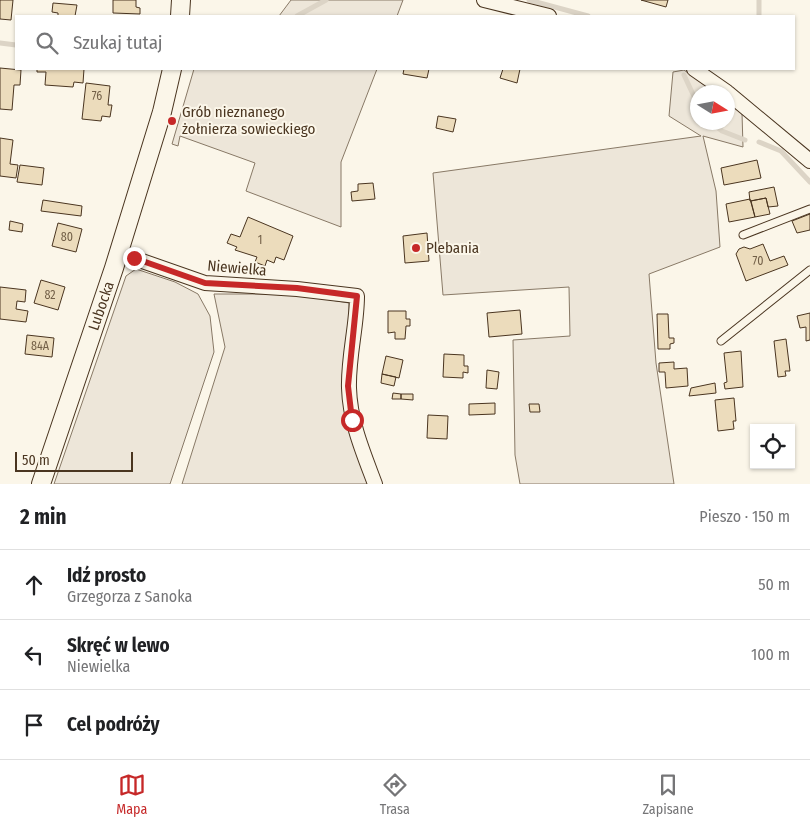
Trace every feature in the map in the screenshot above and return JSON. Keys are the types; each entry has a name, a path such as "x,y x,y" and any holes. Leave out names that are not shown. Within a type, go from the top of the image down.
{"street":[{"path":"180,15 181,0"},
{"path":"484,0 545,15"},
{"name":"Lubocka","path":"41,484 119,253 162,112 172,70"},
{"path":"695,70 716,85"},
{"path":"735,100 810,161"},
{"name":"Niewielka","path":"119,253 205,283 297,288 357,296 349,394 352,420 375,484"}],"lane":[{"path":"743,235 810,209"},
{"path":"721,341 810,270"}],"shaded area":[{"path":"291,0 403,0 397,15 280,15"},
{"path":"194,70 377,70 341,162 341,227 246,191 255,163 180,136 178,146 172,144"},
{"path":"684,70 704,85 690,85 690,129 669,116 673,72"},
{"path":"735,108 742,113 743,147 703,136 716,191 720,247 649,274 656,363 674,484 520,484 515,455 513,340 570,336 569,287 443,295 433,173 701,136 691,130 735,130"},
{"path":"136,269 175,282 198,294 210,316 214,352 170,484 54,484 126,276"},
{"path":"214,294 295,294 349,303 350,407 375,484 182,484 225,347"}],"building":[{"path":"0,0 13,0 11,20 0,19"},
{"path":"113,0 136,0 136,7 140,8 140,14 113,13"},
{"path":"641,0 668,0 666,7"},
{"path":"53,3 77,5 75,15 58,15 58,13 52,12"},
{"path":"0,68 21,70 20,85 14,85 12,110 0,109"},
{"path":"37,70 84,70 83,83 74,82 73,87 45,85 46,72 37,72"},
{"path":"404,70 429,70 427,78 403,74"},
{"path":"503,70 520,70 517,83 500,78"},
{"path":"86,83 110,86 108,105 112,105 110,117 102,116 101,121 82,119"},
{"path":"438,116 456,119 453,132 436,128"},
{"path":"0,138 13,140 10,164 18,165 16,178 0,176"},
{"path":"757,160 761,178 724,185 721,168"},
{"path":"20,165 44,168 42,185 17,182"},
{"path":"373,183 375,199 352,201 351,192 358,191 358,184"},
{"path":"774,187 778,206 768,207 766,198 750,201 749,192"},
{"path":"766,198 770,214 755,217 751,201"},
{"path":"750,199 755,217 729,222 726,204"},
{"path":"43,200 82,206 81,216 41,211"},
{"path":"810,214 810,230 797,233 792,221"},
{"path":"248,217 293,236 284,260 276,257 274,263 267,260 265,266 255,262 257,257 235,250 237,247 227,243 231,234 240,237"},
{"path":"10,221 23,224 22,232 9,230"},
{"path":"58,223 82,229 76,252 52,246"},
{"name":"Plebania","path":"427,233 429,261 405,263 403,236"},
{"path":"763,244 770,261 784,256 788,265 746,281 736,254 739,249 744,247 750,249"},
{"path":"41,280 65,287 58,310 34,303"},
{"path":"0,287 26,290 25,302 17,301 16,309 28,311 26,322 0,319"},
{"path":"520,310 522,334 489,337 487,313"},
{"path":"388,311 406,311 406,319 410,319 410,326 406,326 405,339 395,339 395,332 388,333"},
{"path":"810,313 810,340 806,341 806,327 800,328 797,316"},
{"path":"657,314 668,314 669,338 674,338 674,343 670,344 670,349 658,349"},
{"path":"27,335 54,338 52,357 25,354"},
{"path":"786,339 790,371 785,371 786,376 778,377 774,341"},
{"path":"741,351 743,387 725,389 724,383 727,382 724,353"},
{"path":"444,354 464,355 464,366 468,366 468,373 463,372 463,378 443,377"},
{"path":"386,356 403,360 399,378 382,374"},
{"path":"674,362 674,369 687,368 688,386 666,388 665,372 659,372 659,363"},
{"path":"487,370 499,372 497,389 486,388"},
{"path":"382,374 396,377 394,386 381,383"},
{"path":"715,383 716,393 689,396 691,388"},
{"path":"393,393 401,394 401,399 392,399"},
{"path":"401,394 413,394 413,400 401,399"},
{"path":"734,398 736,421 733,421 734,429 718,431 715,400"},
{"path":"495,403 495,414 469,415 469,404"},
{"path":"529,404 539,404 540,412 530,412"},
{"path":"428,415 448,416 447,439 427,438"}],"waterway":[{"path":"299,15 326,0"},
{"path":"529,0 584,15"},
{"path":"759,0 759,15"},
{"path":"0,43 15,45"},
{"path":"684,75 690,88"},
{"path":"721,130 745,140"},
{"path":"759,142 781,151 810,182"}],"place":[{"name":"Grób nieznanego żołnierza sowieckiego","path":"172,121"},
{"name":"Plebania","path":"416,248"}],"route":[{"path":"134,258 205,283 297,288 357,296 348,386 352,420"}]}
